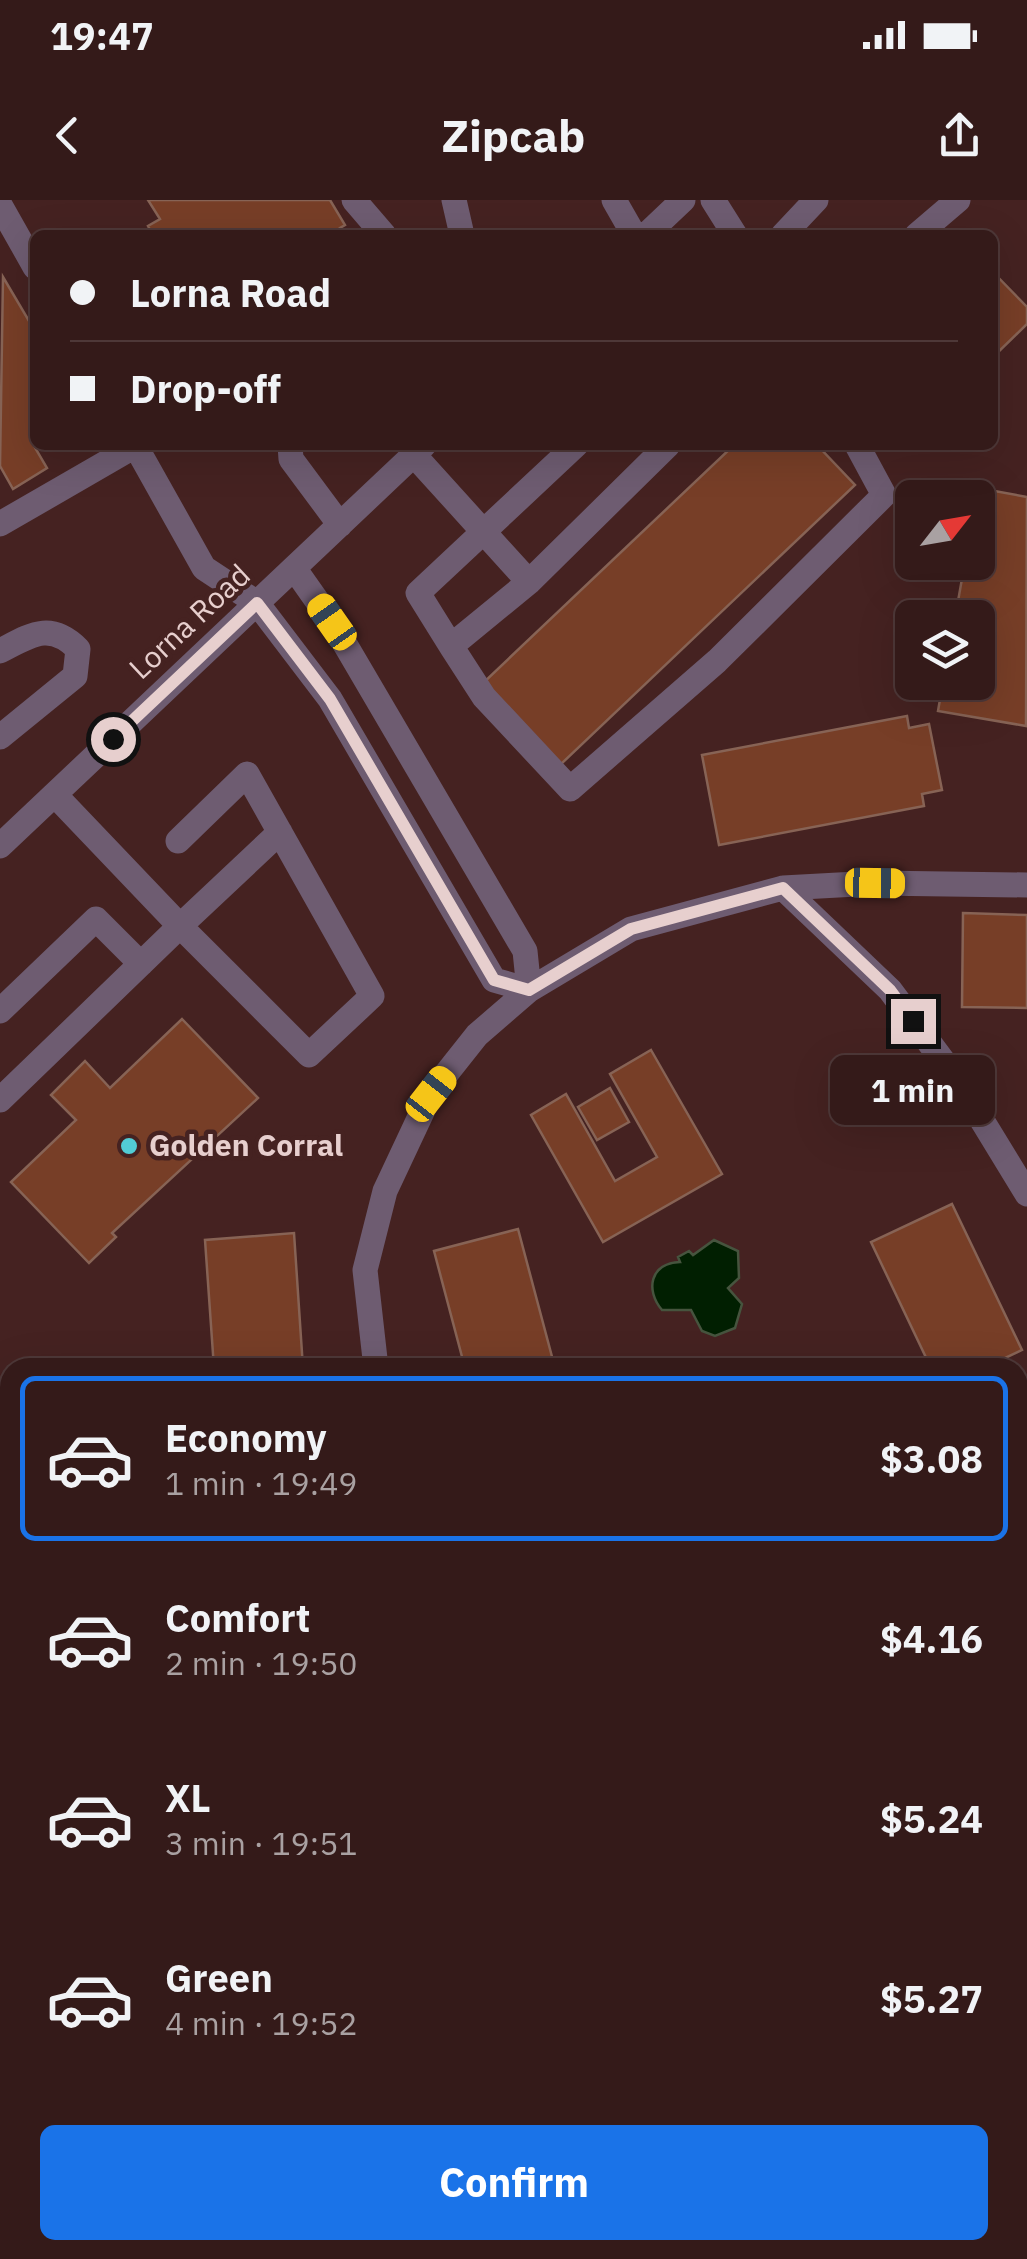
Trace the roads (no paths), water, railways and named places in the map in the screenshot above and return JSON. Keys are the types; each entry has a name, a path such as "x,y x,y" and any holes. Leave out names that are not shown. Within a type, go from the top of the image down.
{"street":[{"path":"354,200 380,230"},
{"path":"454,200 461,230"},
{"path":"614,200 631,230"},
{"path":"651,230 683,200"},
{"path":"713,200 732,230"},
{"path":"789,230 816,200"},
{"path":"923,230 958,200"},
{"path":"0,205 30,259"},
{"path":"0,524 128,450"},
{"path":"137,450 204,568 257,603 330,699 494,980 529,990"},
{"path":"290,450 290,459 340,524"},
{"path":"419,450 529,582"},
{"name":"Lorna Road","path":"0,846 419,450"},
{"path":"571,450 418,593 484,697 570,789 718,661 884,496 860,450"},
{"path":"451,646 529,582 663,450"},
{"path":"294,568 332,622 525,951 529,990"},
{"path":"0,651 42,630 63,634 78,649 75,676 0,737"},
{"path":"55,794 309,1054 372,996 247,774 178,841"},
{"path":"0,1100 280,832"},
{"path":"375,1358 365,1270 385,1191 431,1094 477,1034 529,990 631,929 783,888 875,883 1027,885"},
{"path":"783,888 890,990 958,1081 1027,1194"},
{"path":"0,1012 96,919 141,964"}],"place":[{"name":"Golden Corral","path":"129,1146"}]}
